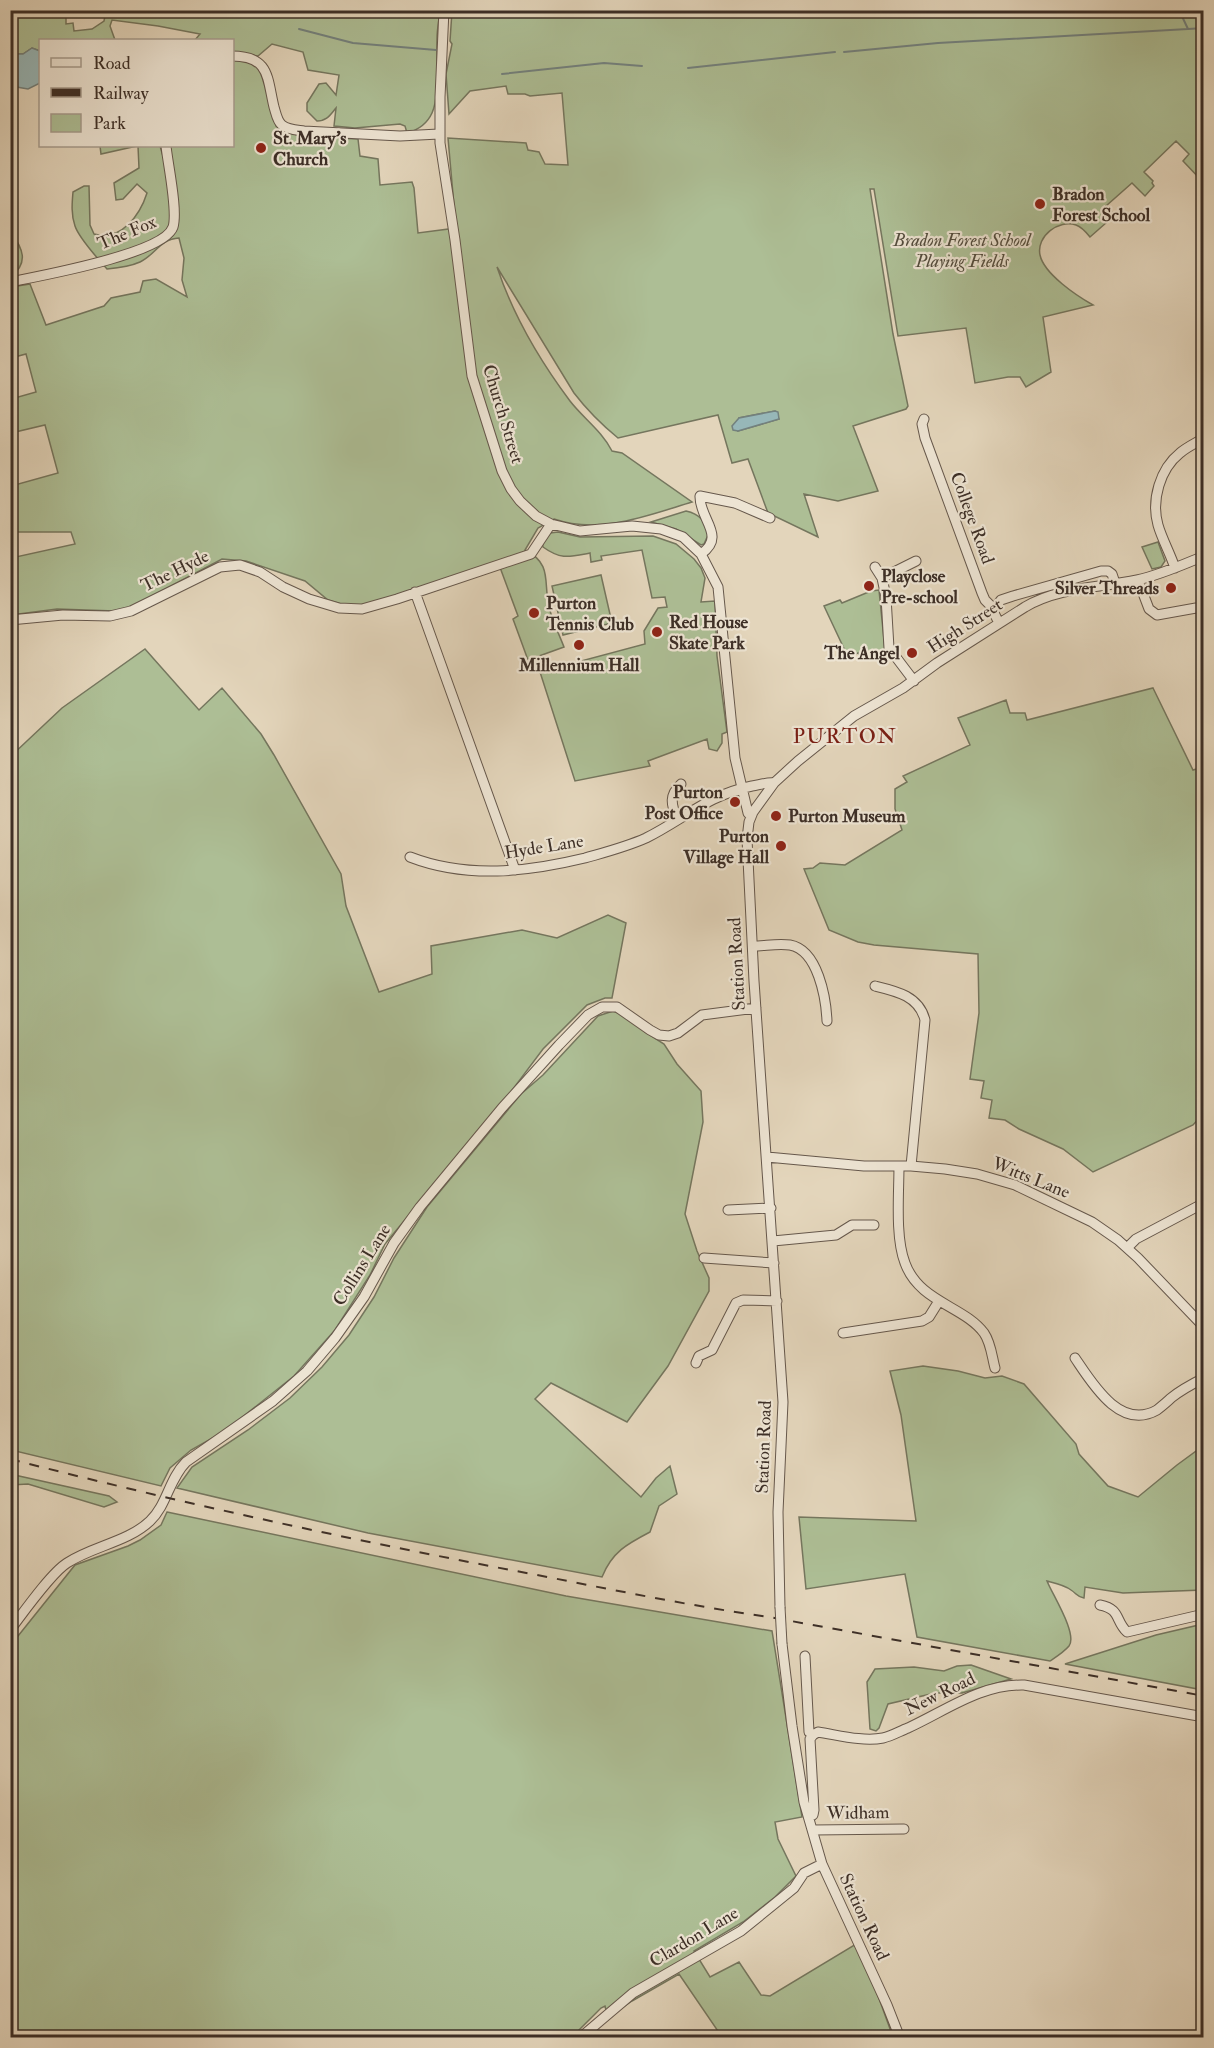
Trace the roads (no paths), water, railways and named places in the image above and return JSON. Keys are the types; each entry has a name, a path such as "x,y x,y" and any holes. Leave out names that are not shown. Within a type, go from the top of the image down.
{"street":[{"name":"Church Street","path":"444,10 439,134 468,350 480,404 499,463 511,489 528,509 551,524 580,531 632,526 660,529 683,537 701,554 718,587 729,709 741,788 748,813 751,816"},
{"path":"234,56 251,58 261,64 267,77 278,121 289,129 400,136 439,134"},
{"name":"The Fox","path":"10,282 78,268 125,255 154,243 170,232 173,226 174,211 166,147"},
{"name":"College Road","path":"924,419 922,427 925,438 982,593 994,609 999,623"},
{"path":"1175,568 1157,521 1156,497 1161,480 1171,462 1203,438"},
{"path":"701,554 711,546 713,539 700,504 700,496 735,504 770,518"},
{"name":"The Hyde","path":"10,620 63,615 110,616 131,611 220,567 240,564 297,595 339,608 354,609 376,606 531,554 551,524"},
{"name":"High Street","path":"747,839 751,816 774,783 798,761 843,724 914,681 937,663 999,623 1032,603 1054,595 1138,580 1203,556"},
{"path":"882,578 916,561"},
{"path":"875,567 882,578 886,597 889,648 914,681"},
{"path":"994,609 1001,600 1101,571 1108,571 1112,574 1115,584"},
{"path":"1138,580 1149,609 1157,615 1196,608"},
{"path":"416,592 515,870"},
{"path":"741,788 774,783"},
{"path":"677,819 671,800 674,790 681,784"},
{"name":"Hyde Lane","path":"410,857 468,871 552,866 616,850 647,837 713,798 741,788"},
{"name":"Station Road","path":"747,839 783,1415 778,1512 780,1607 793,1734 804,1802 822,1864 900,2037"},
{"path":"753,946 790,945 803,952 813,965 823,985 827,1021"},
{"path":"875,986 910,998 919,1006 925,1020 911,1166"},
{"name":"Collins Lane","path":"10,1630 63,1566 80,1556 131,1534 148,1523 155,1516 181,1468 195,1455 266,1406 307,1371 335,1338 364,1297 399,1235 427,1198 502,1108 588,1015 602,1007 617,1007 650,1030 659,1035 669,1036 678,1033 702,1015 756,1008"},
{"name":"Witts Lane","path":"767,1156 859,1165 911,1166 977,1174 1015,1185 1092,1222 1127,1248 1203,1327"},
{"path":"899,1166 899,1216 904,1262 923,1289 982,1331 989,1343 995,1368"},
{"path":"1127,1248 1136,1239 1203,1203"},
{"path":"728,1210 771,1208"},
{"path":"773,1241 836,1235 852,1225 874,1225"},
{"path":"704,1258 774,1263"},
{"path":"696,1363 699,1356 712,1350 730,1312 738,1302 743,1300 777,1301"},
{"path":"843,1334 922,1322 929,1317 939,1301"},
{"path":"1075,1358 1087,1366 1114,1407 1125,1412 1150,1413 1183,1389 1203,1378"},
{"path":"1100,1605 1116,1613 1127,1632 1203,1614"},
{"path":"805,1656 809,1732 813,1735 810,1739 814,1810 813,1815 808,1817"},
{"name":"New Road","path":"813,1735 818,1732 869,1739 886,1738 939,1714 972,1695 996,1686 1010,1685 1095,1697 1203,1718"},
{"name":"Widham","path":"813,1830 904,1829"},
{"name":"Clardon Lane","path":"580,2037 633,1993 741,1931 794,1888 804,1873 822,1864"}],"water":[{"path":"32,48 39,51 39,84 28,89 11,86 11,54 23,54"},
{"path":"778,412 779,419 738,431 733,430 732,426 739,418"}],"waterway":[{"path":"844,52 938,43 1188,29 1179,10"},
{"path":"1188,29 1204,28"},
{"path":"299,29 353,43 436,50"},
{"path":"688,68 835,52"},
{"path":"502,74 604,63 642,66"}],"railway":[{"path":"10,1459 207,1507 405,1549 682,1603 1204,1696"}],"place":[{"name":"St. Mary's Church","path":"261,148"},
{"name":"Bradon Forest School","path":"1040,204"},
{"name":"Playclose Pre-school","path":"869,586"},
{"name":"Silver Threads","path":"1171,588"},
{"name":"Purton Tennis Club","path":"534,613"},
{"name":"Red House Skate Park","path":"657,632"},
{"name":"Millennium Hall","path":"579,645"},
{"name":"The Angel","path":"912,653"},
{"name":"Purton Post Office","path":"735,802"},
{"name":"Purton Museum","path":"776,816"},
{"name":"Purton Village Hall","path":"781,846"}],"district":[{"name":"PURTON","path":"845,736"}],"park label":[{"name":"Bradon Forest School Playing Fields","path":"962,250"}]}
